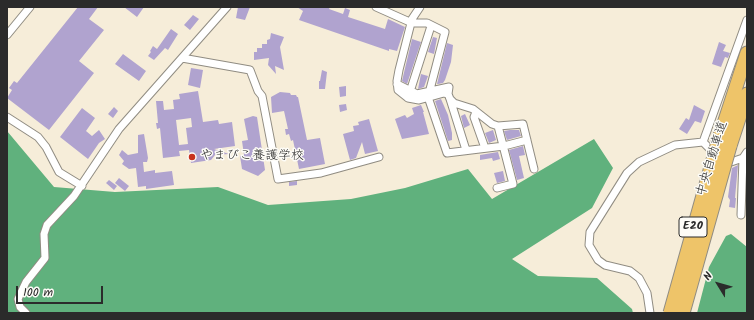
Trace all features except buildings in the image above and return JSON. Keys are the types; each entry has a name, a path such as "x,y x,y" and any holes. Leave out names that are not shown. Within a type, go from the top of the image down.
{"highway":[{"name":"中央自動車道","path":"683,313 747,53"},
{"name":"中央自動車道","path":"670,313 724,144 747,94"}],"street":[{"path":"7,35 30,7"},
{"path":"26,313 20,308 18,299 26,282 45,258 44,230 49,221 82,186 119,129 227,7"},
{"path":"376,7 412,23 427,24 445,32 428,94 447,153 504,146 527,140"},
{"path":"420,7 412,19 399,70 397,84 398,90 420,100 428,94 444,93 476,112 492,124 498,126 523,124 534,169"},
{"path":"703,142 747,20"},
{"path":"410,95 431,26"},
{"path":"182,58 250,70 258,91 262,96 278,179 321,173 379,157"},
{"path":"449,97 466,150"},
{"path":"476,112 474,117 485,148"},
{"path":"7,117 38,137 46,146 59,172 82,186"},
{"path":"497,188 513,184 498,126"},
{"path":"703,142 712,151 725,160 731,162 745,155"},
{"path":"650,313 648,293 639,278 630,271 605,265 598,260 591,250 589,239 590,232 627,173 639,162 674,145 703,142"},
{"path":"741,215 745,155"}],"green space":[{"path":"7,131 54,187 115,192 218,187 268,205 351,199 405,188 468,169 492,199 594,139 613,168 592,208 512,259 538,276 597,278 632,309 633,313 7,312"},
{"path":"731,234 747,247 747,313 697,313 709,267 726,236"}],"place":[{"name":"やまびこ養護学校","path":"192,157"}]}
